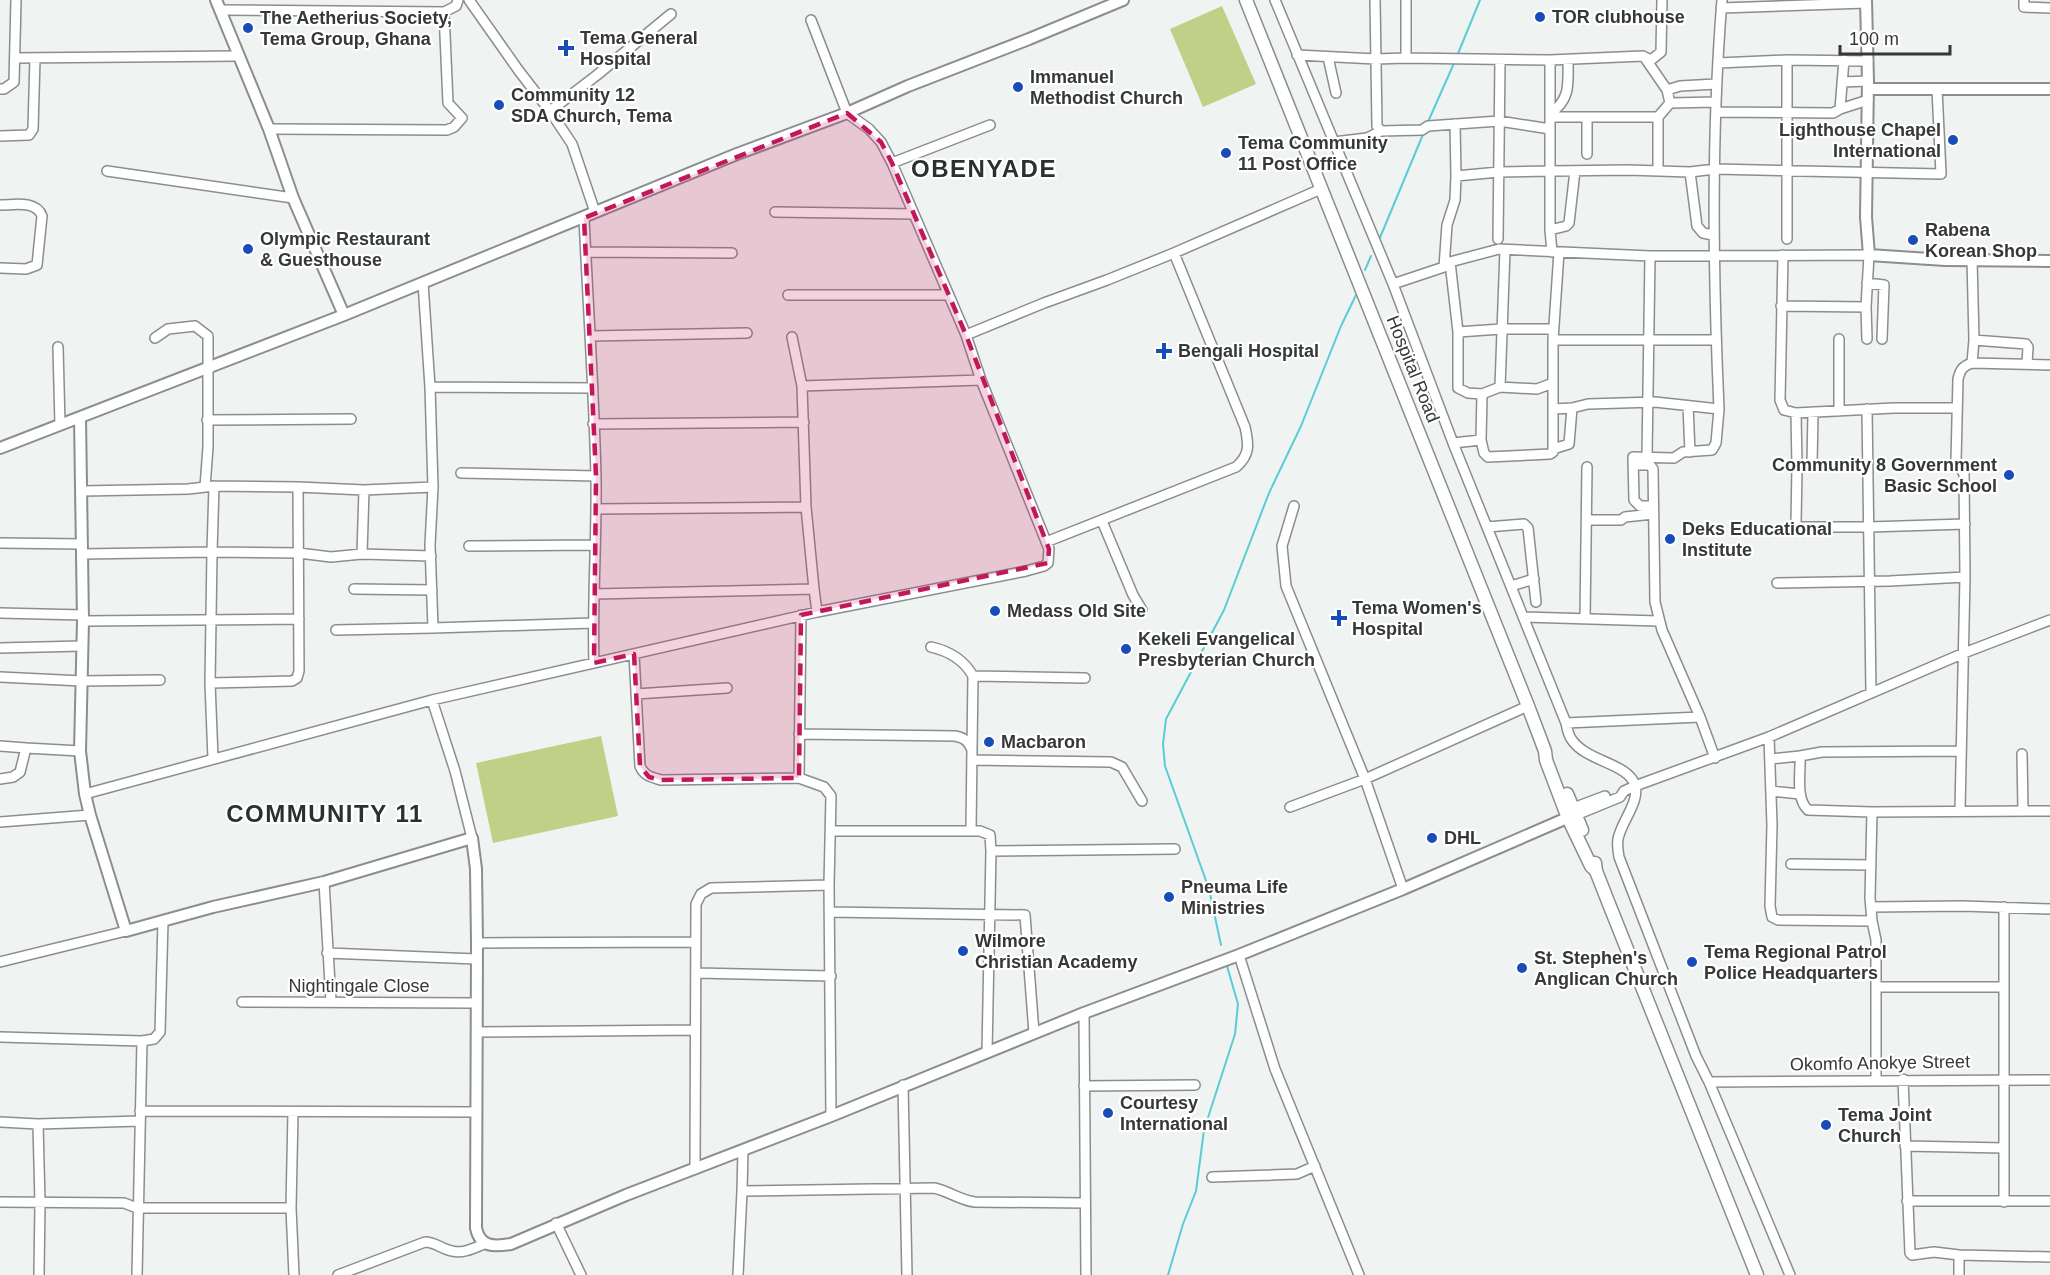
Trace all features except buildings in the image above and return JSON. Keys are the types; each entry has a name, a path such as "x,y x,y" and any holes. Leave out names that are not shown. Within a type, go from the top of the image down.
{"main road":[{"name":"Hospital Road","path":"1246,0 1528,706 1545,751 1546,760 1571,813 1591,866 1596,871 1757,1275"}],"street":[{"path":"0,89 14,82 16,0"},
{"path":"344,315 293,198 269,129 218,5 444,12 456,6 458,0"},
{"path":"469,0 572,144 595,212"},
{"path":"0,448 344,315 737,154 847,113 908,86 1123,0"},
{"path":"1275,0 1394,284 1453,444 1566,723 1570,739 1580,749 1600,761 1620,768 1635,786 1634,798 1618,838 1620,857 1696,1056 1790,1275"},
{"path":"1376,0 1377,126 1381,131"},
{"path":"1406,0 1406,58"},
{"path":"1297,55 1376,60 1406,58 1568,60 1643,56 1651,60 1662,52 1662,0"},
{"path":"2024,0 2024,7 2050,8"},
{"path":"1653,510 1636,504 1633,457 1674,458 1683,452 1712,450 1715,447 1719,409 1713,235 1716,84 1722,4 1866,2 1868,90 1866,217 1869,255 1866,307 1868,339"},
{"path":"269,129 447,130 454,127 462,118 448,103 444,12"},
{"path":"550,111 671,14"},
{"path":"85,794 432,700 801,615 1044,566 1049,560 1049,549 949,295 881,142 869,129 847,113 811,20"},
{"path":"15,58 238,56"},
{"path":"1643,56 1667,90 1670,103"},
{"path":"1328,57 1336,93"},
{"path":"0,136 30,135 33,129 35,58"},
{"path":"1498,239 1500,60"},
{"path":"1550,60 1550,230 1555,252 1553,337"},
{"path":"1550,116 1561,106 1566,97 1568,60"},
{"path":"1718,63 1787,60 1868,61"},
{"path":"1787,60 1788,239"},
{"path":"1840,109 1844,60"},
{"path":"1842,82 1868,90 2050,89"},
{"path":"1667,90 1680,86 1716,84"},
{"path":"1456,176 1499,172 1690,172 1715,169 1941,174 1937,89"},
{"path":"1670,103 1788,113 1833,113 1868,90"},
{"path":"1658,171 1658,117 1670,103"},
{"path":"1550,116 1658,117"},
{"path":"1587,117 1587,154"},
{"path":"1334,142 1367,138 1381,131 1499,121 1550,129"},
{"path":"1455,124 1455,200 1447,225 1447,265 1458,333 1458,388 1462,392 1482,394 1500,387 1537,389 1553,383"},
{"path":"892,163 990,125"},
{"path":"107,171 293,198"},
{"path":"1550,230 1569,223 1575,171"},
{"path":"1690,172 1697,226 1703,233 1713,235"},
{"path":"966,335 1173,253 1321,189"},
{"path":"0,205 33,206 40,211 42,216 37,266 26,269 0,268"},
{"path":"775,212 914,214"},
{"path":"584,218 596,476 594,663"},
{"path":"1394,284 1499,249 1650,256 1869,255 2050,261"},
{"path":"1500,387 1505,250"},
{"path":"586,252 732,252"},
{"path":"1046,542 1236,467 1244,460 1247,450 1245,427 1173,253"},
{"path":"1782,255 1780,400 1784,410 1796,413 1956,408"},
{"path":"1647,457 1650,256"},
{"path":"1972,259 1974,340 1972,363"},
{"path":"423,283 430,387 433,487 431,556 433,628"},
{"path":"1867,283 1884,285 1882,339"},
{"path":"788,295 949,295"},
{"path":"1781,306 1866,307"},
{"path":"155,338 168,329 195,326 208,336 207,420 212,552 210,683 213,759"},
{"path":"1458,333 1501,329 1553,329 1553,452 1488,457 1484,453 1481,440 1482,394"},
{"path":"591,336 747,333"},
{"path":"792,337 802,386 806,507 817,612"},
{"path":"1553,337 1649,341 1716,340"},
{"path":"1839,339 1839,411"},
{"path":"1974,340 2026,344 2028,347 2027,364"},
{"path":"58,346 60,425"},
{"path":"1960,810 1965,524 1964,474 1956,460 1958,379 1960,370 1972,363 2050,365"},
{"path":"802,386 981,380"},
{"path":"430,387 593,388"},
{"path":"1553,409 1588,404 1647,402 1719,409"},
{"path":"1688,406 1690,452"},
{"path":"1553,448 1569,444 1572,408"},
{"path":"1867,409 1871,693"},
{"path":"1797,467 1812,465 1813,412"},
{"path":"1796,413 1796,526 1869,527 1965,524"},
{"path":"80,418 82,491 80,751 90,815 126,931"},
{"path":"207,420 351,419"},
{"path":"593,424 804,422"},
{"path":"1453,444 1481,440"},
{"path":"1633,465 1652,466 1655,602 1658,621 1700,717 1715,758"},
{"path":"1585,619 1587,467"},
{"path":"461,473 596,476"},
{"path":"82,491 209,487 364,490 433,487"},
{"path":"210,683 292,681 297,678 299,671 298,487"},
{"path":"362,554 364,490"},
{"path":"596,509 806,507"},
{"path":"1294,507 1282,546 1286,586 1365,779 1403,889"},
{"path":"1587,520 1621,520 1653,510"},
{"path":"1102,521 1133,595 1142,610"},
{"path":"1487,527 1524,524 1528,528 1536,602"},
{"path":"0,543 82,549 299,553 330,557 362,554 431,556"},
{"path":"469,546 594,545"},
{"path":"1777,583 1965,578"},
{"path":"1511,586 1534,579"},
{"path":"354,589 432,590"},
{"path":"594,594 814,589"},
{"path":"0,613 82,618 299,619"},
{"path":"799,778 801,615"},
{"path":"1524,618 1658,621"},
{"path":"338,1275 425,1242 432,1242 451,1251 463,1252 484,1244 494,1246 510,1244 556,1223 831,1116 1084,1013 1239,955 1403,889 1514,840 1538,823 1571,813 1618,791 1624,792 1769,737 1964,653 2050,620"},
{"path":"336,630 593,623"},
{"path":"0,648 82,646"},
{"path":"931,647 966,663 974,676 971,830"},
{"path":"634,654 640,766 649,777 661,780 799,778 824,787 831,796 829,885 831,1116"},
{"path":"974,676 1085,678"},
{"path":"0,677 82,681 160,681"},
{"path":"636,694 727,688"},
{"path":"432,700 455,771 472,838 476,869 476,1228 478,1237 484,1244"},
{"path":"1290,807 1365,779 1528,706"},
{"path":"1566,723 1700,717"},
{"path":"799,734 955,736 969,742 972,755"},
{"path":"1769,737 1772,791 1772,916 1778,920 1872,921"},
{"path":"0,746 80,751"},
{"path":"0,778 13,777 20,772 26,748"},
{"path":"1771,759 1822,752 1961,751"},
{"path":"2022,754 2023,811"},
{"path":"972,755 1111,762 1122,767 1142,801"},
{"path":"1800,756 1800,794 1804,807 1808,810 2050,811"},
{"path":"1772,791 1800,794"},
{"path":"1872,812 1870,907 1876,940 1876,1080"},
{"path":"0,822 90,815"},
{"path":"832,831 971,830 990,835 992,851 987,1052"},
{"path":"0,962 213,907 324,882 472,838"},
{"path":"992,851 1175,849"},
{"path":"1791,864 1870,865"},
{"path":"324,882 331,1001"},
{"path":"695,1168 696,904 701,894 711,888 829,885"},
{"path":"1870,907 2050,909"},
{"path":"2004,907 2004,1202"},
{"path":"831,912 1025,915 1034,1033"},
{"path":"0,1037 142,1041 154,1039 160,1032 163,921"},
{"path":"477,943 696,942"},
{"path":"327,953 476,959"},
{"path":"1239,955 1275,1069 1359,1275"},
{"path":"697,973 831,976"},
{"path":"1876,987 2004,987"},
{"name":"Nightingale Close","path":"242,1002 476,1003"},
{"path":"1084,1013 1086,1275"},
{"path":"477,1032 694,1030"},
{"path":"137,1275 142,1041"},
{"path":"1903,1079 1910,1254 1934,1252 1959,1255 2050,1257"},
{"name":"Okomfo Anokye Street","path":"1709,1082 1903,1079 2050,1080"},
{"path":"903,1085 907,1275"},
{"path":"1084,1086 1195,1085"},
{"path":"0,1122 38,1124 140,1116 294,1112 475,1112"},
{"path":"294,1112 291,1208 294,1275"},
{"path":"38,1124 39,1275"},
{"path":"1905,1146 2004,1148"},
{"path":"738,1275 743,1150"},
{"path":"1212,1177 1297,1174 1315,1166"},
{"path":"742,1191 934,1188 947,1191 960,1200 975,1203 1085,1203"},
{"path":"1907,1201 2050,1201"},
{"path":"0,1202 124,1203 137,1208 291,1208"},
{"path":"556,1223 581,1275"},
{"path":"1959,1255 1959,1275"}],"highlighted area":[{"path":"847,113 881,142 892,163 966,335 1049,549 1048,563 801,615 799,778 661,780 649,777 640,766 634,654 594,663 596,476 584,218"}],"green space":[{"path":"1222,6 1256,84 1203,107 1170,29"},
{"path":"601,736 618,816 493,843 476,763"}],"waterway":[{"path":"1457,56 1480,0"},
{"path":"1427,124 1455,61"},
{"path":"1379,240 1424,132"},
{"path":"1365,270 1371,256"},
{"path":"1221,945 1209,889 1165,766 1163,744 1166,719 1224,610 1269,493 1301,426 1341,326 1356,295"},
{"path":"1168,1275 1183,1224 1196,1191 1204,1130 1235,1034 1238,1004 1227,966"}],"place":[{"name":"TOR clubhouse","path":"1540,17"},
{"name":"The Aetherius Society, Tema Group, Ghana","path":"248,28"},
{"name":"Tema General Hospital","path":"566,48"},
{"name":"Immanuel Methodist Church","path":"1018,87"},
{"name":"Community 12 SDA Church, Tema","path":"499,105"},
{"name":"Lighthouse Chapel International","path":"1953,140"},
{"name":"Tema Community 11 Post Office","path":"1226,153"},
{"name":"Rabena Korean Shop","path":"1913,240"},
{"name":"Olympic Restaurant & Guesthouse","path":"248,249"},
{"name":"Bengali Hospital","path":"1164,351"},
{"name":"Community 8 Government Basic School","path":"2009,475"},
{"name":"Deks Educational Institute","path":"1670,539"},
{"name":"Medass Old Site","path":"995,611"},
{"name":"Tema Women's Hospital","path":"1339,618"},
{"name":"Kekeli Evangelical Presbyterian Church","path":"1126,649"},
{"name":"Macbaron","path":"989,742"},
{"name":"DHL","path":"1432,838"},
{"name":"Pneuma Life Ministries","path":"1169,897"},
{"name":"Wilmore Christian Academy","path":"963,951"},
{"name":"Tema Regional Patrol Police Headquarters","path":"1692,962"},
{"name":"St. Stephen's Anglican Church","path":"1522,968"},
{"name":"Courtesy International","path":"1108,1113"},
{"name":"Tema Joint Church","path":"1826,1125"}],"district":[{"name":"OBENYADE","path":"984,169"},
{"name":"COMMUNITY 11","path":"325,814"}]}
